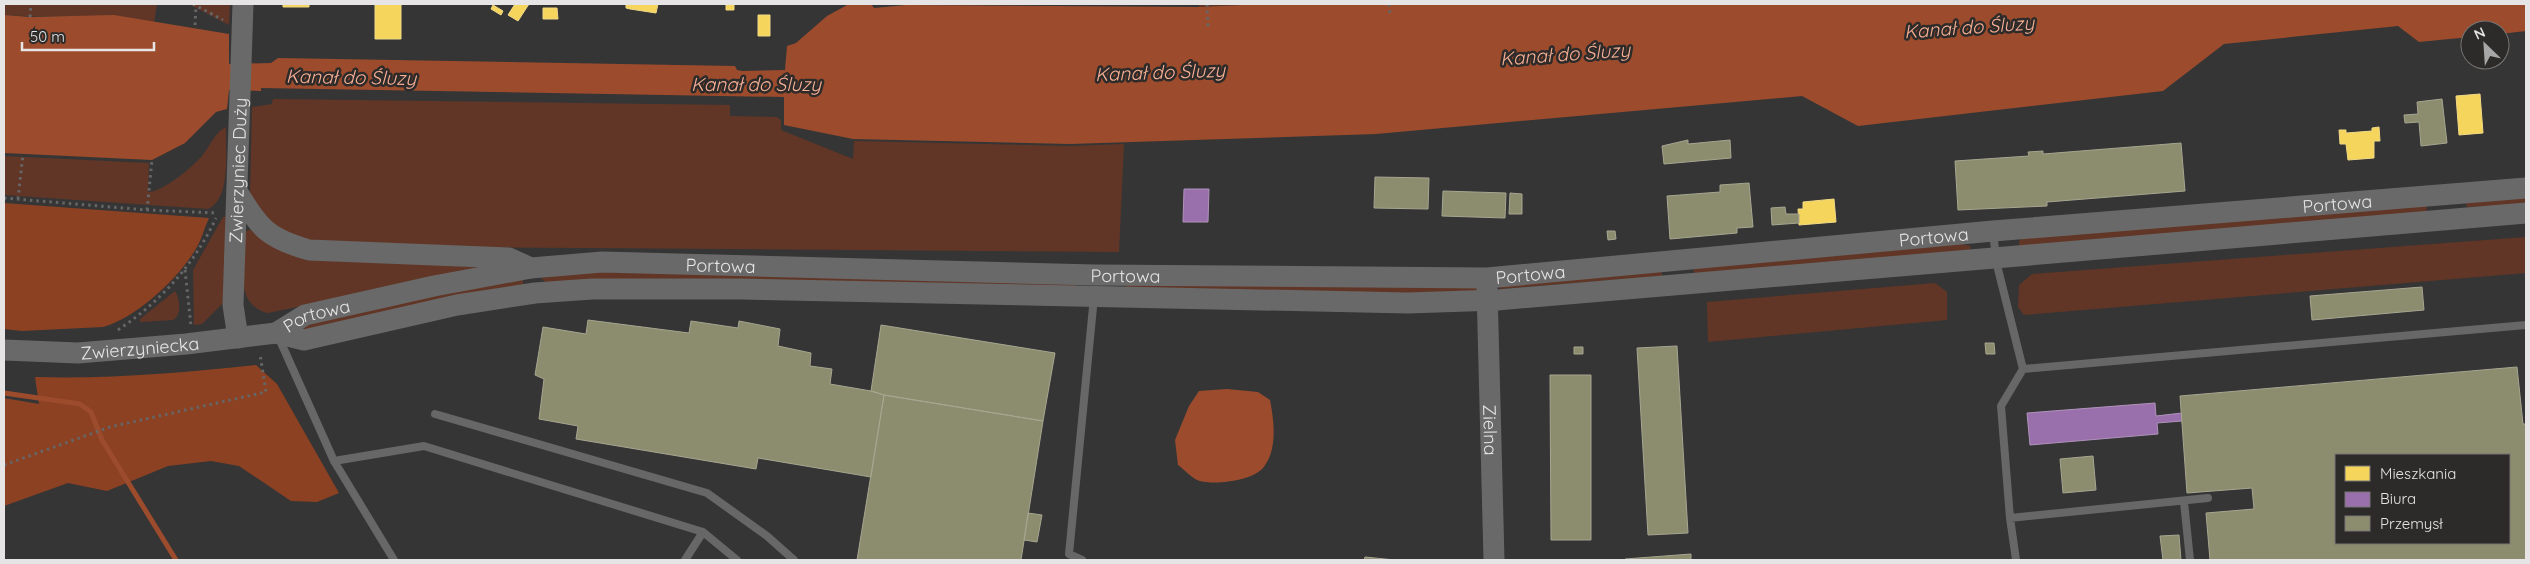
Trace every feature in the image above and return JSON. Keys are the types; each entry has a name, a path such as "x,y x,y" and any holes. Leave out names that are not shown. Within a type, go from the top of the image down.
{"street":[{"name":"Zwierzyniec Duży","path":"238,338 234,305 239,137 234,27 242,4"},
{"name":"Portowa","path":"276,333 304,340 457,305 535,293 592,289 1094,286 1487,278 1993,231 2526,188"},
{"path":"238,193 257,223 269,234 284,243 310,250 509,258 531,268 535,293"},
{"path":"2447,195 2449,219"},
{"name":"Portowa","path":"276,333 305,315 434,286 531,268 602,262 1408,302 1488,301 1996,259 2526,212"},
{"path":"1675,260 1677,285"},
{"name":"Zielna","path":"1487,278 1494,560"},
{"name":"Zwierzyniecka","path":"4,350 78,353 276,333"}],"lane":[{"path":"1993,231 1996,259 2023,369 2001,406 2010,518 2016,560"},
{"path":"1082,560 1069,554 1094,286"},
{"path":"2023,369 2526,325"},
{"path":"276,333 334,461 394,560"},
{"path":"435,414 707,493 767,536 794,560"},
{"path":"334,461 424,446 703,532 737,560"},
{"path":"2010,518 2184,502 2208,498"},
{"path":"2184,502 2190,560"},
{"path":"685,560 703,532"}],"path":[{"path":"30,17 31,4"},
{"path":"1207,4 1208,28"},
{"path":"1389,4 1390,15"},
{"path":"195,25 195,5 234,27"},
{"path":"18,199 23,154"},
{"path":"147,210 152,160"},
{"path":"4,198 147,210 218,213 196,256 185,270 159,298 118,331"},
{"path":"185,270 191,327"},
{"path":"4,465 110,427 266,392 260,354"}],"shaded area":[{"path":"4,4 157,4 154,23 116,17 4,15"},
{"path":"189,4 230,4 229,25"},
{"path":"1199,4 1266,4 1199,7"},
{"path":"273,99 730,105 730,116 777,117 781,120 781,130 853,159 854,141 1070,146 1124,144 1119,252 319,246 268,224 250,193 252,107 272,104"},
{"path":"226,127 226,172 224,184 221,195 216,203 208,209 4,195 4,156 149,163 148,192 154,191 169,184 191,167 202,156 219,132"},
{"path":"2526,195 2526,205 2467,207 2466,203"},
{"path":"4,203 209,218 199,243 182,268 158,294 130,315 103,327 22,331 4,329"},
{"path":"2426,206 2427,210 2423,213 2024,248 2019,245 2019,241 2023,238"},
{"path":"229,216 225,301 202,324 194,325 193,270 223,217"},
{"path":"248,230 254,230 280,249 493,266 268,313 257,308 249,301 245,291 242,256 244,233"},
{"path":"2526,237 2526,273 2024,315 2018,307 2019,285 2032,274"},
{"path":"1961,244 1970,246 1971,250 1699,276 1694,272 1693,268"},
{"path":"1656,269 1662,273 1662,276 1500,289 1499,286"},
{"path":"577,271 1075,282 1076,286 547,284 541,278"},
{"path":"523,279 523,284 517,288 303,330 302,327 424,294"},
{"path":"1125,282 1480,287 1475,294 1130,289 1125,286"},
{"path":"1935,283 1947,292 1947,320 1708,342 1707,302"},
{"path":"175,291 179,307 176,318 173,320 140,322 140,319"},
{"path":"256,365 277,384 339,493 317,502 291,501 239,466 211,461 168,466 107,491 68,483 4,506 4,398 39,404 35,377 146,375"}],"water":[{"name":"Kanał do Śluzy","path":"849,4 871,4 874,8 906,5 1199,7 1266,4 2526,4 2526,31 2510,33 2510,20 2460,20 2460,38 2419,42 2398,26 2224,44 2163,91 1858,126 1802,96 1376,134 1070,144 853,139 784,125 784,97 261,88 261,91 229,90 227,109 216,112 185,143 152,160 4,153 4,15 30,17 114,15 229,34 229,64 271,63 278,58 735,66 737,70 742,71 785,70 787,46 796,43 827,16"},
{"path":"1227,389 1258,392 1270,400 1274,435 1271,453 1263,468 1250,476 1224,482 1200,481 1178,465 1175,440 1189,406 1199,391"}],"building: Mieszkania":[{"path":"283,4 309,4 309,7 283,7"},
{"path":"375,4 401,4 401,39 375,39"},
{"path":"515,4 529,4 518,21 508,15"},
{"path":"626,4 658,4 656,13 626,8"},
{"path":"726,4 734,4 734,10 726,10"},
{"path":"493,5 503,11 501,15 491,9"},
{"path":"543,8 557,8 558,19 543,19"},
{"path":"758,15 770,15 770,36 758,36"},
{"path":"2480,94 2483,133 2459,135 2456,96"},
{"path":"2379,127 2380,141 2374,141 2374,158 2348,160 2346,144 2340,144 2339,130 2346,130 2346,133 2372,131 2372,128"},
{"path":"1834,199 1836,222 1799,225 1798,209 1803,209 1803,202"}],"building: Biura":[{"path":"1184,189 1209,189 1208,222 1183,222"},
{"path":"2155,403 2156,416 2182,413 2182,421 2157,423 2158,434 2030,445 2027,413"}],"building: Przemysł":[{"path":"2442,99 2447,143 2421,146 2419,122 2405,123 2404,115 2418,114 2417,102"},
{"path":"1688,140 1688,144 1730,140 1731,158 1664,164 1662,146"},
{"path":"2181,143 2185,191 2047,202 2047,206 1958,210 1955,161 2029,156 2028,152 2043,151 2043,154"},
{"path":"1375,177 1429,178 1428,209 1374,208"},
{"path":"1749,183 1753,227 1737,228 1737,233 1670,239 1667,196 1720,192 1720,185"},
{"path":"1443,191 1506,193 1505,218 1442,216"},
{"path":"1510,193 1522,194 1522,214 1509,214"},
{"path":"1785,207 1786,214 1799,214 1799,223 1772,225 1771,208"},
{"path":"1607,231 1615,231 1616,239 1608,240"},
{"path":"2422,287 2424,310 2312,320 2310,296"},
{"path":"588,320 689,333 691,321 738,328 739,321 780,329 778,346 811,353 810,366 832,369 830,384 884,395 871,477 758,458 756,469 576,439 578,426 539,419 544,379 535,375 543,327 586,334"},
{"path":"881,325 1055,353 1043,421 884,395 871,391"},
{"path":"1985,343 1994,343 1995,354 1986,354"},
{"path":"1677,346 1688,533 1648,535 1637,348"},
{"path":"1574,347 1583,347 1583,354 1574,354"},
{"path":"2517,367 2523,424 2526,424 2526,560 2210,560 2206,513 2254,509 2252,488 2187,493 2180,396"},
{"path":"1550,375 1591,375 1591,540 1551,540"},
{"path":"884,395 1043,421 1021,560 857,560"},
{"path":"2093,456 2096,490 2063,493 2060,459"},
{"path":"1028,513 1042,515 1037,542 1024,540"},
{"path":"2179,535 2181,560 2163,560 2160,536"},
{"path":"1691,554 1691,560 1625,560 1625,559"},
{"path":"1365,557 1395,560 1364,560"}],"waterway":[{"path":"4,393 80,404 91,412 102,440 176,560"}]}
